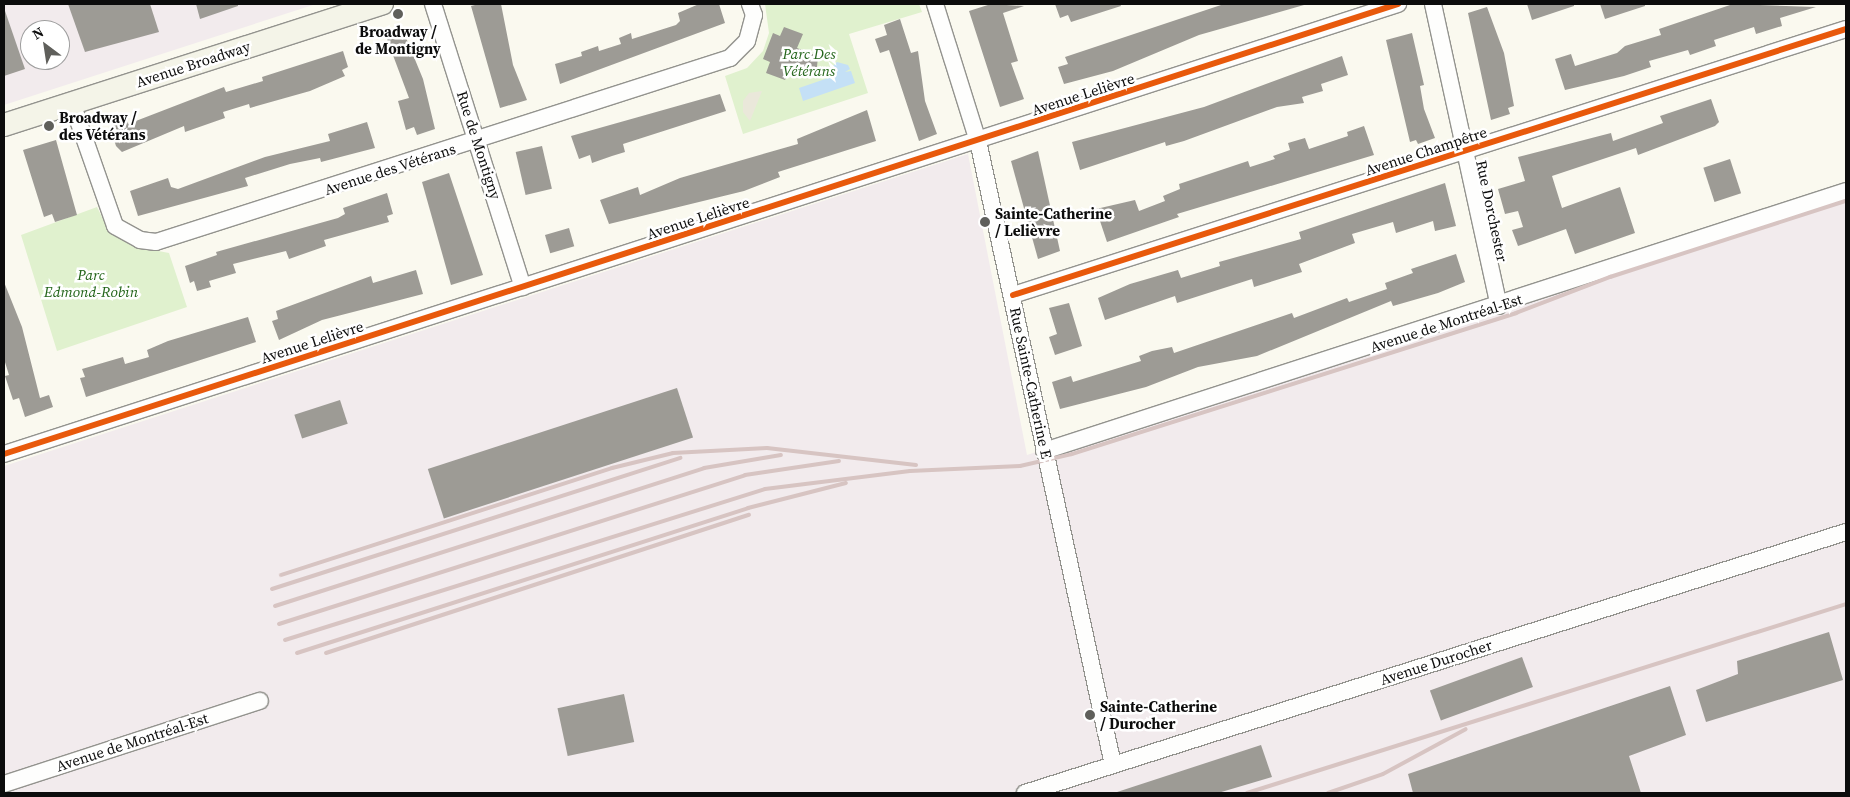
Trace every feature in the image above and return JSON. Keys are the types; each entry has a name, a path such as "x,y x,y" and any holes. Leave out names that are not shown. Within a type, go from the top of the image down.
{"street":[{"name":"Avenue Broadway","path":"4,125 382,4"},
{"name":"Rue de Montigny","path":"433,4 523,287"},
{"name":"Avenue des Vétérans","path":"72,103 115,226 140,240 156,242 478,141 730,58 748,41 754,15 750,4"},
{"name":"Rue Sainte-Catherine E","path":"935,4 978,142 1013,295 1044,451 1113,765"},
{"name":"Avenue Lelièvre","path":"4,454 978,142 1398,4"},
{"name":"Rue Dorchester","path":"1433,4 1467,152 1499,306"},
{"name":"Avenue Champêtre","path":"1013,295 1846,30"},
{"name":"Avenue de Montréal-Est","path":"1044,451 1499,306 1846,191"},
{"name":"Avenue Durocher","path":"1025,793 1846,532"},
{"name":"Avenue de Montréal-Est","path":"4,784 260,701"}],"shaded area":[{"path":"4,4 316,4 4,105"},
{"path":"762,91 750,121 743,112 743,101 749,93"},
{"path":"968,154 1027,455 1846,186 1846,793 4,793 4,466"}],"green space":[{"name":"Parc Des Vétérans","path":"765,4 919,4 922,12 849,34 868,93 743,134 725,76 747,68 763,51 769,33"},
{"name":"Parc Edmond-Robin","path":"97,207 108,229 132,246 169,253 187,307 57,351 21,235"}],"water":[{"path":"837,62 848,65 850,69 845,72 851,71 855,83 803,101 799,88 834,76 821,78 821,70 828,71"}],"building":[{"path":"68,4 150,4 159,32 85,52"},
{"path":"196,4 238,4 238,6 200,19"},
{"path":"501,4 513,65 527,100 500,108 471,6"},
{"path":"699,4 719,4 725,23 560,84 555,64 582,56 581,52 598,46 599,51 621,44 619,38 631,33 632,39 676,25 680,21 678,13"},
{"path":"991,4 1024,6 1003,13 1018,61 1011,63 1024,99 1000,107 969,11"},
{"path":"1055,4 1120,4 1121,6 1071,22 1068,15 1060,18"},
{"path":"1224,4 1304,5 1199,35 1113,71 1064,84 1058,67 1068,64 1065,57"},
{"path":"1527,4 1574,4 1574,6 1532,20"},
{"path":"1600,4 1645,4 1645,6 1605,19"},
{"path":"1733,4 1816,7 1780,18 1782,26 1756,34 1754,27 1714,40 1716,46 1690,55 1688,50 1649,61 1651,67 1624,76 1565,90 1555,59 1571,54 1575,66 1617,53 1625,46 1661,35 1659,29"},
{"path":"1487,7 1504,53 1514,106 1508,108 1510,114 1491,120 1468,13"},
{"path":"4,8 20,54 20,70 22,70 4,76"},
{"path":"900,19 911,53 918,51 925,101 937,134 919,141 889,50 880,53 875,39 887,35 884,25"},
{"path":"784,27 803,34 797,48 818,56 817,67 808,77 790,69 785,80 766,73 770,62 763,59 773,33 780,36"},
{"path":"402,28 423,79 435,129 417,135 414,127 406,130 398,101 409,98 385,34"},
{"path":"1412,33 1424,85 1420,86 1424,109 1435,138 1418,144 1416,140 1410,142 1386,40"},
{"path":"343,51 348,67 342,70 345,76 310,91 250,108 249,104 223,112 225,118 185,132 184,126 122,152 116,146 110,127 127,121 128,124 224,87 226,92 263,81 262,77"},
{"path":"1342,56 1348,75 1321,84 1323,91 1302,97 1304,103 1277,107 1184,141 1166,146 1165,142 1080,170 1072,142 1204,107"},
{"path":"720,94 726,111 623,144 625,152 592,163 590,155 579,159 571,136"},
{"path":"1711,99 1719,122 1715,126 1638,155 1636,148 1552,176 1562,208 1620,187 1635,233 1575,254 1566,229 1518,246 1512,230 1523,227 1518,211 1505,214 1498,189 1525,181 1518,157 1611,133 1613,141 1663,123 1660,116"},
{"path":"867,110 876,141 778,172 780,177 744,191 609,224 600,200 638,187 640,195 680,178 798,144 797,139"},
{"path":"367,122 375,148 321,162 320,158 290,164 245,178 248,186 138,216 130,191 168,178 171,187 178,189 265,157 330,141 328,134"},
{"path":"1364,126 1374,155 1177,214 1179,217 1107,242 1096,209 1135,200 1139,211 1165,201 1163,196 1180,189 1179,184 1248,161 1250,167 1275,159 1273,156 1290,150 1288,143 1305,138 1309,149 1348,136 1347,132"},
{"path":"56,140 77,215 55,222 52,214 44,217 23,150"},
{"path":"542,146 552,189 526,195 516,152"},
{"path":"1038,151 1060,251 1038,259 1011,161"},
{"path":"1730,159 1741,193 1714,202 1703,168"},
{"path":"449,173 483,275 451,285 422,182"},
{"path":"1445,183 1456,226 1435,231 1433,221 1396,233 1393,222 1352,234 1355,243 1299,264 1302,272 1254,287 1252,279 1177,303 1175,296 1105,320 1098,298 1130,284 1178,270 1181,278 1220,266 1219,262 1301,239 1299,232"},
{"path":"387,193 393,214 387,216 389,222 324,240 326,246 289,259 286,251 233,264 236,273 209,281 211,287 197,291 194,281 190,283 185,266 217,255 216,252 338,218 345,214 343,208"},
{"path":"569,228 574,246 550,253 545,235"},
{"path":"1456,254 1465,282 1438,293 1393,306 1391,301 1257,356 1198,367 1146,387 1060,409 1052,382 1071,376 1073,382 1141,361 1139,356 1152,351 1172,347 1174,353 1292,313 1294,318 1347,298 1349,302 1387,289 1385,283 1413,273 1411,269"},
{"path":"416,270 423,294 322,320 279,340 272,321 278,319 276,311 371,276 373,283"},
{"path":"4,282 22,327 40,398 49,395 53,407 25,417 19,398 13,400 5,376 9,375 4,359"},
{"path":"1069,303 1082,346 1055,355 1049,337 1057,334 1049,308"},
{"path":"248,317 256,342 86,397 80,378 85,377 82,369 123,357 125,364 149,357 147,350 168,341"},
{"path":"677,388 693,437 444,518 428,469"},
{"path":"340,400 348,424 302,439 294,415"},
{"path":"1829,632 1843,680 1706,722 1696,690 1738,674 1737,661"},
{"path":"1522,657 1533,687 1441,721 1430,691"},
{"path":"1670,686 1686,735 1629,756 1641,793 1413,793 1408,774"},
{"path":"624,694 634,742 568,756 557,708"},
{"path":"1261,745 1272,777 1218,793 1114,793"}],"railway":[{"path":"285,640 765,489 910,471 1020,466 1072,454 1516,313 1610,277 1846,201"},
{"path":"281,575 612,468 673,453 767,448 916,465"},
{"path":"275,606 704,468 781,455"},
{"path":"272,589 681,458"},
{"path":"279,624 745,475 839,461"},
{"path":"297,653 748,508 846,483"},
{"path":"326,653 749,515"},
{"path":"1247,793 1846,604"},
{"path":"1328,793 1383,774 1466,729"}],"cycle path":[{"path":"4,454 1398,4"},
{"path":"1013,295 1846,29"}],"place":[{"name":"Broadway / de Montigny","path":"398,14"},
{"name":"Broadway / des Vétérans","path":"49,126"},
{"name":"Sainte-Catherine / Lelièvre","path":"985,222"},
{"name":"Sainte-Catherine / Durocher","path":"1090,715"}]}
